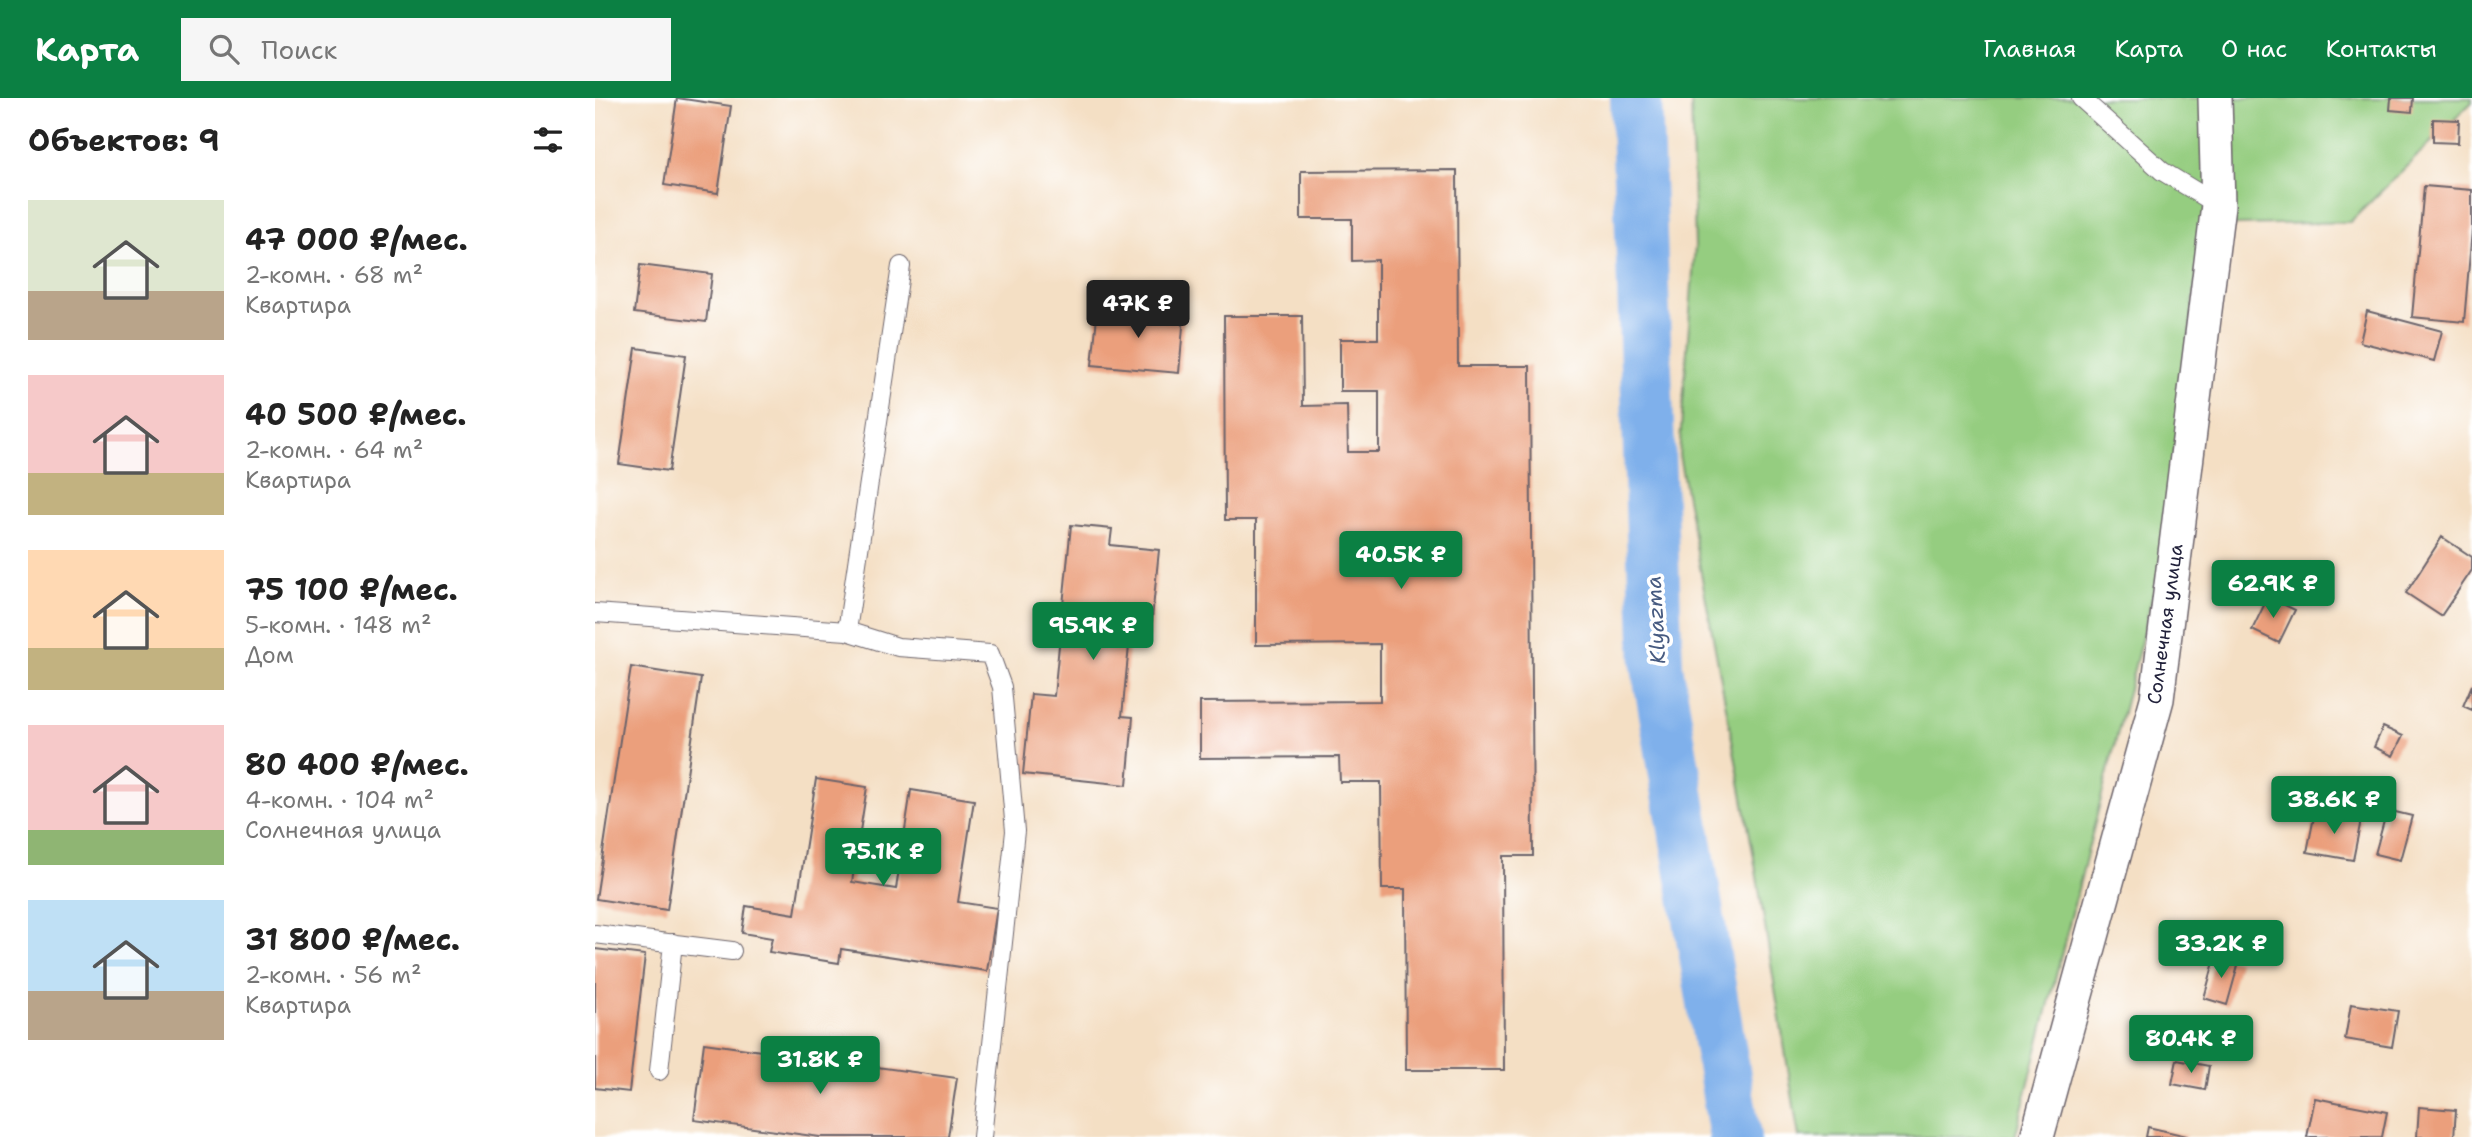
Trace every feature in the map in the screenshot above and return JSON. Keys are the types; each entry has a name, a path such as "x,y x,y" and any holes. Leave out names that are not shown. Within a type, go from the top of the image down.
{"street":[{"name":"Солнечная улица","path":"2037,1137 2157,699 2218,205 2215,98"}],"lane":[{"path":"2081,98 2162,171 2218,205"},
{"path":"847,631 901,266"},
{"path":"595,613 847,631 898,647 990,654 1002,687 1015,831 982,1137"},
{"path":"595,934 732,951"},
{"path":"659,1072 673,943"}],"green space":[{"path":"1691,98 2472,98 2472,102 2350,222 2203,226 2161,563 2015,1137 1799,1137 1753,852 1679,455 1695,246"}],"building":[{"path":"677,98 731,106 718,193 664,185"},
{"path":"2391,98 2413,98 2412,112 2390,110"},
{"path":"2433,119 2459,120 2458,143 2433,142"},
{"path":"1457,170 1458,366 1530,366 1533,856 1503,856 1504,1070 1406,1070 1405,889 1382,889 1381,782 1340,782 1339,757 1200,758 1200,702 1380,701 1380,644 1256,645 1256,520 1225,520 1224,316 1302,316 1303,406 1347,405 1348,452 1379,452 1379,391 1340,391 1340,339 1378,339 1378,260 1352,261 1352,219 1301,219 1301,171"},
{"path":"2424,186 2472,190 2472,230 2464,322 2412,317"},
{"path":"640,265 712,274 706,322 634,313"},
{"path":"1098,307 1184,315 1179,373 1092,365"},
{"path":"2367,311 2442,331 2434,361 2360,342"},
{"path":"636,348 686,355 669,471 619,464"},
{"path":"1071,525 1112,529 1110,545 1159,550 1150,638 1130,636 1122,716 1133,717 1127,785 1023,774 1031,694 1054,696"},
{"path":"2442,537 2472,557 2472,570 2441,616 2406,593"},
{"path":"2268,597 2295,610 2279,643 2252,630"},
{"path":"631,667 701,678 667,910 596,899"},
{"path":"2472,685 2472,710 2463,706"},
{"path":"2383,727 2403,736 2393,756 2374,747"},
{"path":"816,779 867,787 852,882 896,889 911,790 974,800 958,902 997,908 987,971 841,949 839,963 769,952 772,938 742,933 746,906 795,914"},
{"path":"2387,810 2412,816 2400,860 2375,854"},
{"path":"2315,812 2361,820 2353,860 2307,852"},
{"path":"595,949 645,955 629,1092 595,1088"},
{"path":"2216,955 2239,962 2227,1005 2204,998"},
{"path":"2351,1004 2398,1011 2392,1047 2345,1039"},
{"path":"704,1043 957,1078 948,1137 820,1137 694,1120"},
{"path":"2177,1060 2209,1066 2205,1090 2172,1084"},
{"path":"2315,1098 2387,1112 2382,1137 2307,1137"},
{"path":"2419,1107 2456,1110 2454,1137 2417,1137"},
{"path":"2148,1127 2187,1136 2187,1137 2146,1137"}],"waterway":[{"name":"Klyazma","path":"1636,98 1657,666 1735,1137"}]}
